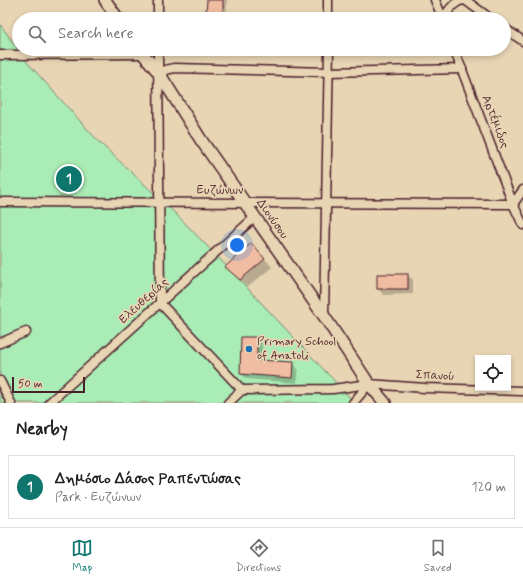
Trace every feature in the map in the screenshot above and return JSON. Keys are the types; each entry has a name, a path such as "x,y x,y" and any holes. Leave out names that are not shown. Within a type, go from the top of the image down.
{"main road":[{"path":"105,0 113,12"},
{"name":"Διονύσου","path":"144,56 159,73 201,140 324,316 369,384 385,403"}],"street":[{"path":"158,0 158,12"},
{"path":"328,0 328,12"},
{"path":"435,0 440,12"},
{"path":"448,12 457,1 465,0 481,12"},
{"path":"511,33 523,41"},
{"path":"0,55 12,55"},
{"path":"158,56 160,302 242,390 228,403"},
{"path":"324,316 329,56"},
{"name":"Αρτέμιδος","path":"457,56 513,204 523,224"},
{"path":"159,73 175,68 329,72 462,69"},
{"path":"513,204 523,190"},
{"name":"Ευζώνων","path":"0,202 513,204"},
{"name":"Ελευθερίας","path":"49,403 255,217"},
{"path":"0,343 26,332"},
{"path":"0,381 11,403"},
{"path":"353,403 369,384"},
{"name":"Σπανού","path":"242,390 333,389 369,384 523,392"}],"green space":[{"path":"0,24 12,41 12,56 22,56 99,142 177,215 355,403 0,403"}],"building":[{"path":"207,0 223,0 223,12 206,12"},
{"path":"251,243 265,259 240,280 225,267"},
{"path":"377,274 408,274 408,289 377,289"},
{"name":"Primary School of Anatoli","path":"241,337 257,337 257,360 293,362 292,378 240,374"}],"place":[{"name":"Δημόσιο Δάσος Ραπεντώσας","path":"69,179"},
{"name":"Primary School of Anatoli","path":"249,349"}]}
